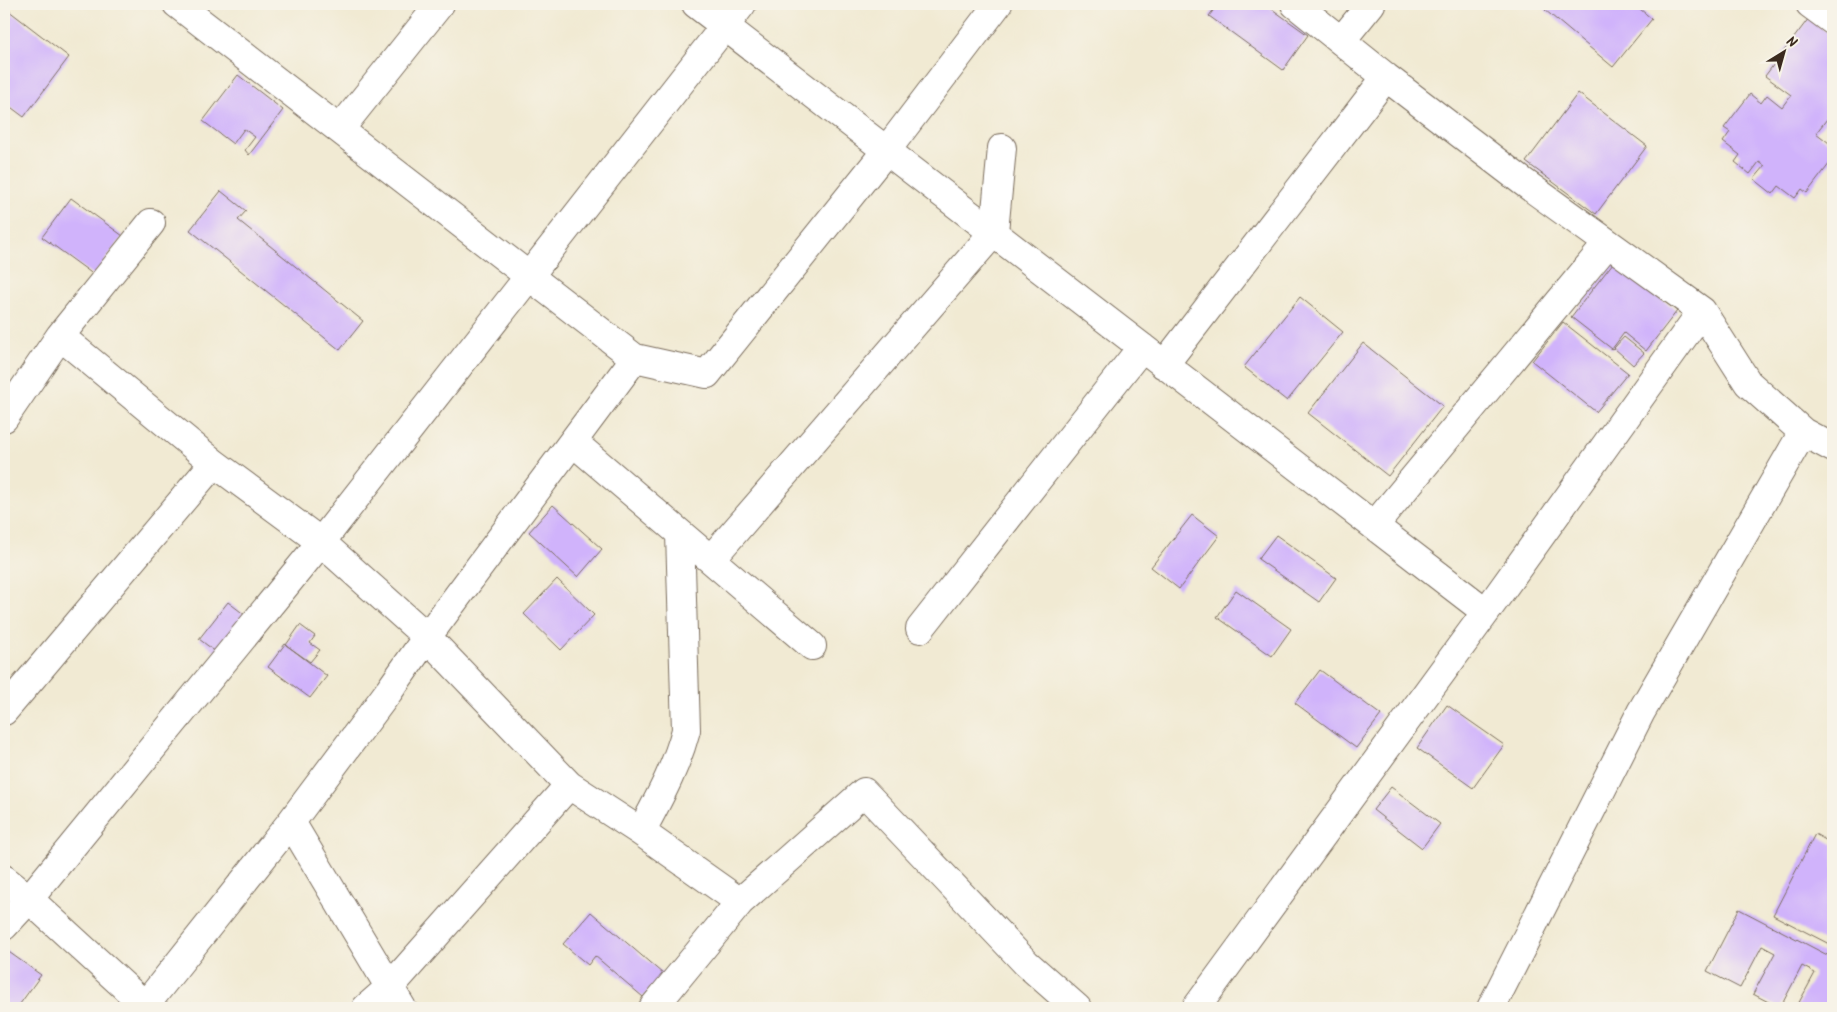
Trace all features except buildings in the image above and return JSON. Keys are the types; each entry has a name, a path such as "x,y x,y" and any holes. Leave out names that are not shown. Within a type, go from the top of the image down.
{"street":[{"path":"178,4 635,358 707,374 886,151 998,4"},
{"path":"340,129 440,4"},
{"path":"696,4 1486,612"},
{"path":"4,926 29,899 320,542 530,277 742,4"},
{"path":"1295,4 1386,77 1522,181 1702,311 1748,383 1803,432 1833,448"},
{"path":"1341,41 1371,4"},
{"path":"1810,4 1833,21"},
{"path":"1164,364 1386,77"},
{"path":"711,560 993,234 999,194 1002,148"},
{"path":"4,418 60,336 151,223"},
{"path":"1374,526 1608,243"},
{"path":"1196,1008 1486,612 1702,311"},
{"path":"60,336 214,463 320,542 427,637 569,785 740,902"},
{"path":"920,629 1142,347"},
{"path":"4,879 29,899 146,1007 390,691 427,637 635,358"},
{"path":"1498,1006 1641,712 1803,432"},
{"path":"573,442 812,646"},
{"path":"4,711 214,463"},
{"path":"640,832 672,774 686,730 680,534"},
{"path":"366,1008 396,998 569,785"},
{"path":"653,1008 740,902 864,792 1026,963 1077,1008"},
{"path":"290,822 396,998"}]}
